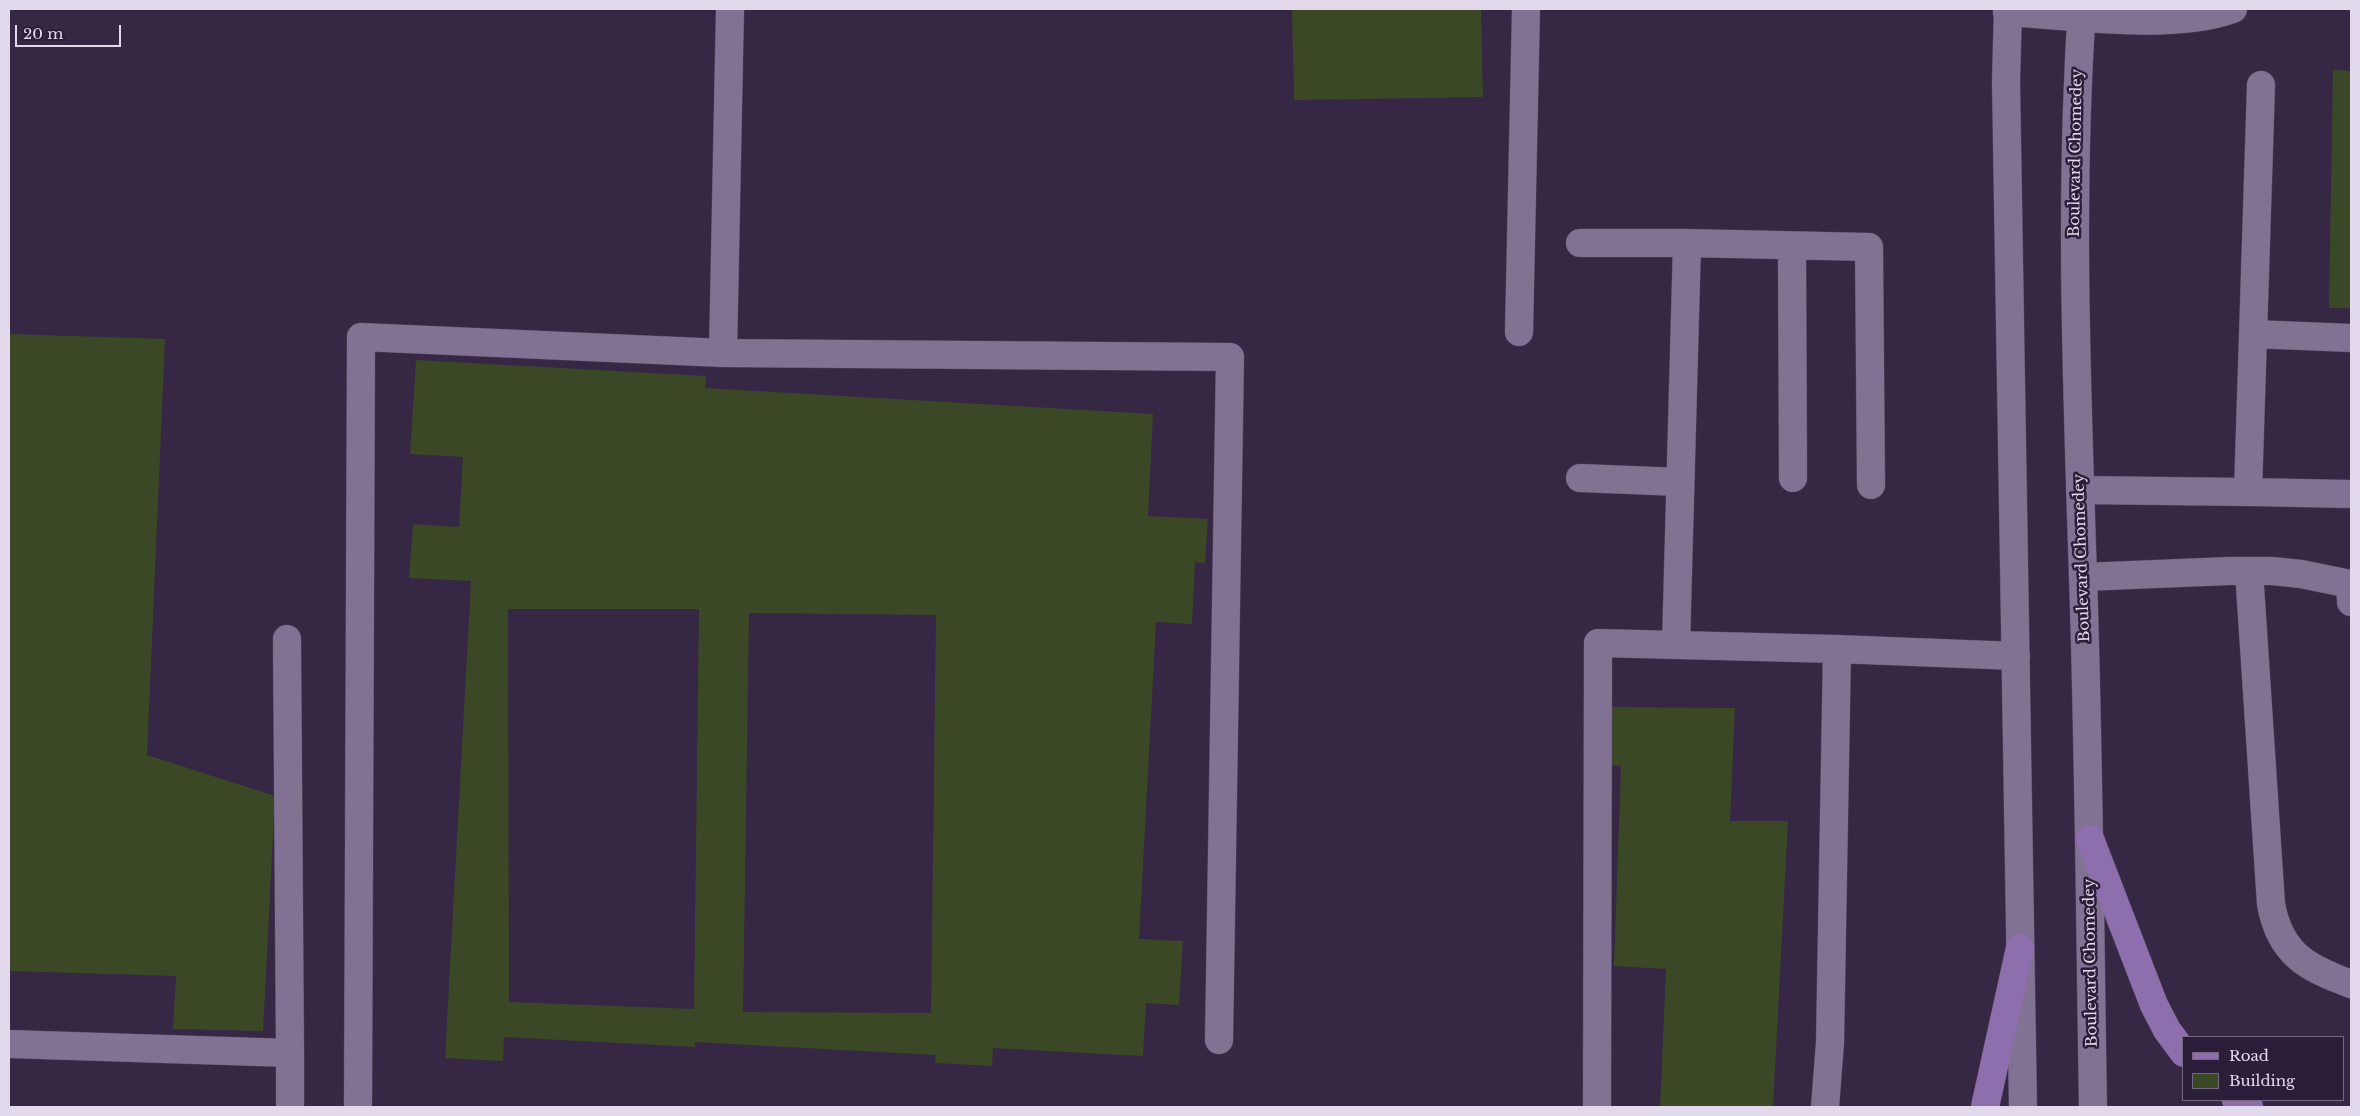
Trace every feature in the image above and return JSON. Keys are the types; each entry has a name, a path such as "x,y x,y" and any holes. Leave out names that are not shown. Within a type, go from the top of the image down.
{"main road":[{"path":"2090,838 2154,1005 2167,1030 2182,1050"},
{"path":"1984,1107 2020,948"},
{"path":"2238,1101 2249,1107"}],"street":[{"path":"723,353 730,9"},
{"path":"1519,332 1526,9"},
{"path":"2023,1107 2006,90 2007,10 2081,13 2142,20 2188,19 2233,9"},
{"name":"Boulevard Chomedey","path":"2081,13 2076,119 2074,228 2090,838 2093,1107"},
{"path":"2248,492 2261,85"},
{"path":"1580,243 1869,247 1871,485"},
{"path":"1676,645 1687,244"},
{"path":"1792,246 1792,478"},
{"path":"2253,334 2351,338"},
{"path":"358,1107 361,337 723,353 1230,356 1219,1040"},
{"path":"1580,478 1680,482"},
{"path":"2080,490 2351,494"},
{"path":"2249,571 2271,904 2274,920 2278,934 2296,956 2326,974 2351,984"},
{"path":"2083,577 2249,571 2301,574 2351,590"},
{"path":"288,639 290,1107"},
{"path":"1597,1107 1598,644 1837,649 2016,656"},
{"path":"1825,1107 1830,1043 1837,649"},
{"path":"9,1044 290,1053"}],"building":[{"path":"1292,9 1481,9 1483,97 1294,100"},
{"path":"2333,70 2351,71 2351,308 2329,308"},
{"path":"9,334 165,339 147,755 275,796 263,1031 173,1029 176,976 9,971"},
{"path":"416,360 706,376 705,388 1153,414 1148,516 1208,519 1205,563 1195,562 1192,624 1156,622 1139,939 1183,941 1179,1005 1146,1003 1143,1056 993,1048 992,1066 935,1063 936,1055 695,1042 695,1047 504,1037 503,1061 445,1058 471,581 409,578 413,524 459,527 463,457 410,454","holes":["508,609 699,609 694,1009 509,1002","749,613 936,615 931,1013 743,1012"]},
{"path":"1608,707 1735,708 1730,821 1788,821 1773,1107 1660,1107 1666,969 1614,966 1621,766 1607,765"}]}
